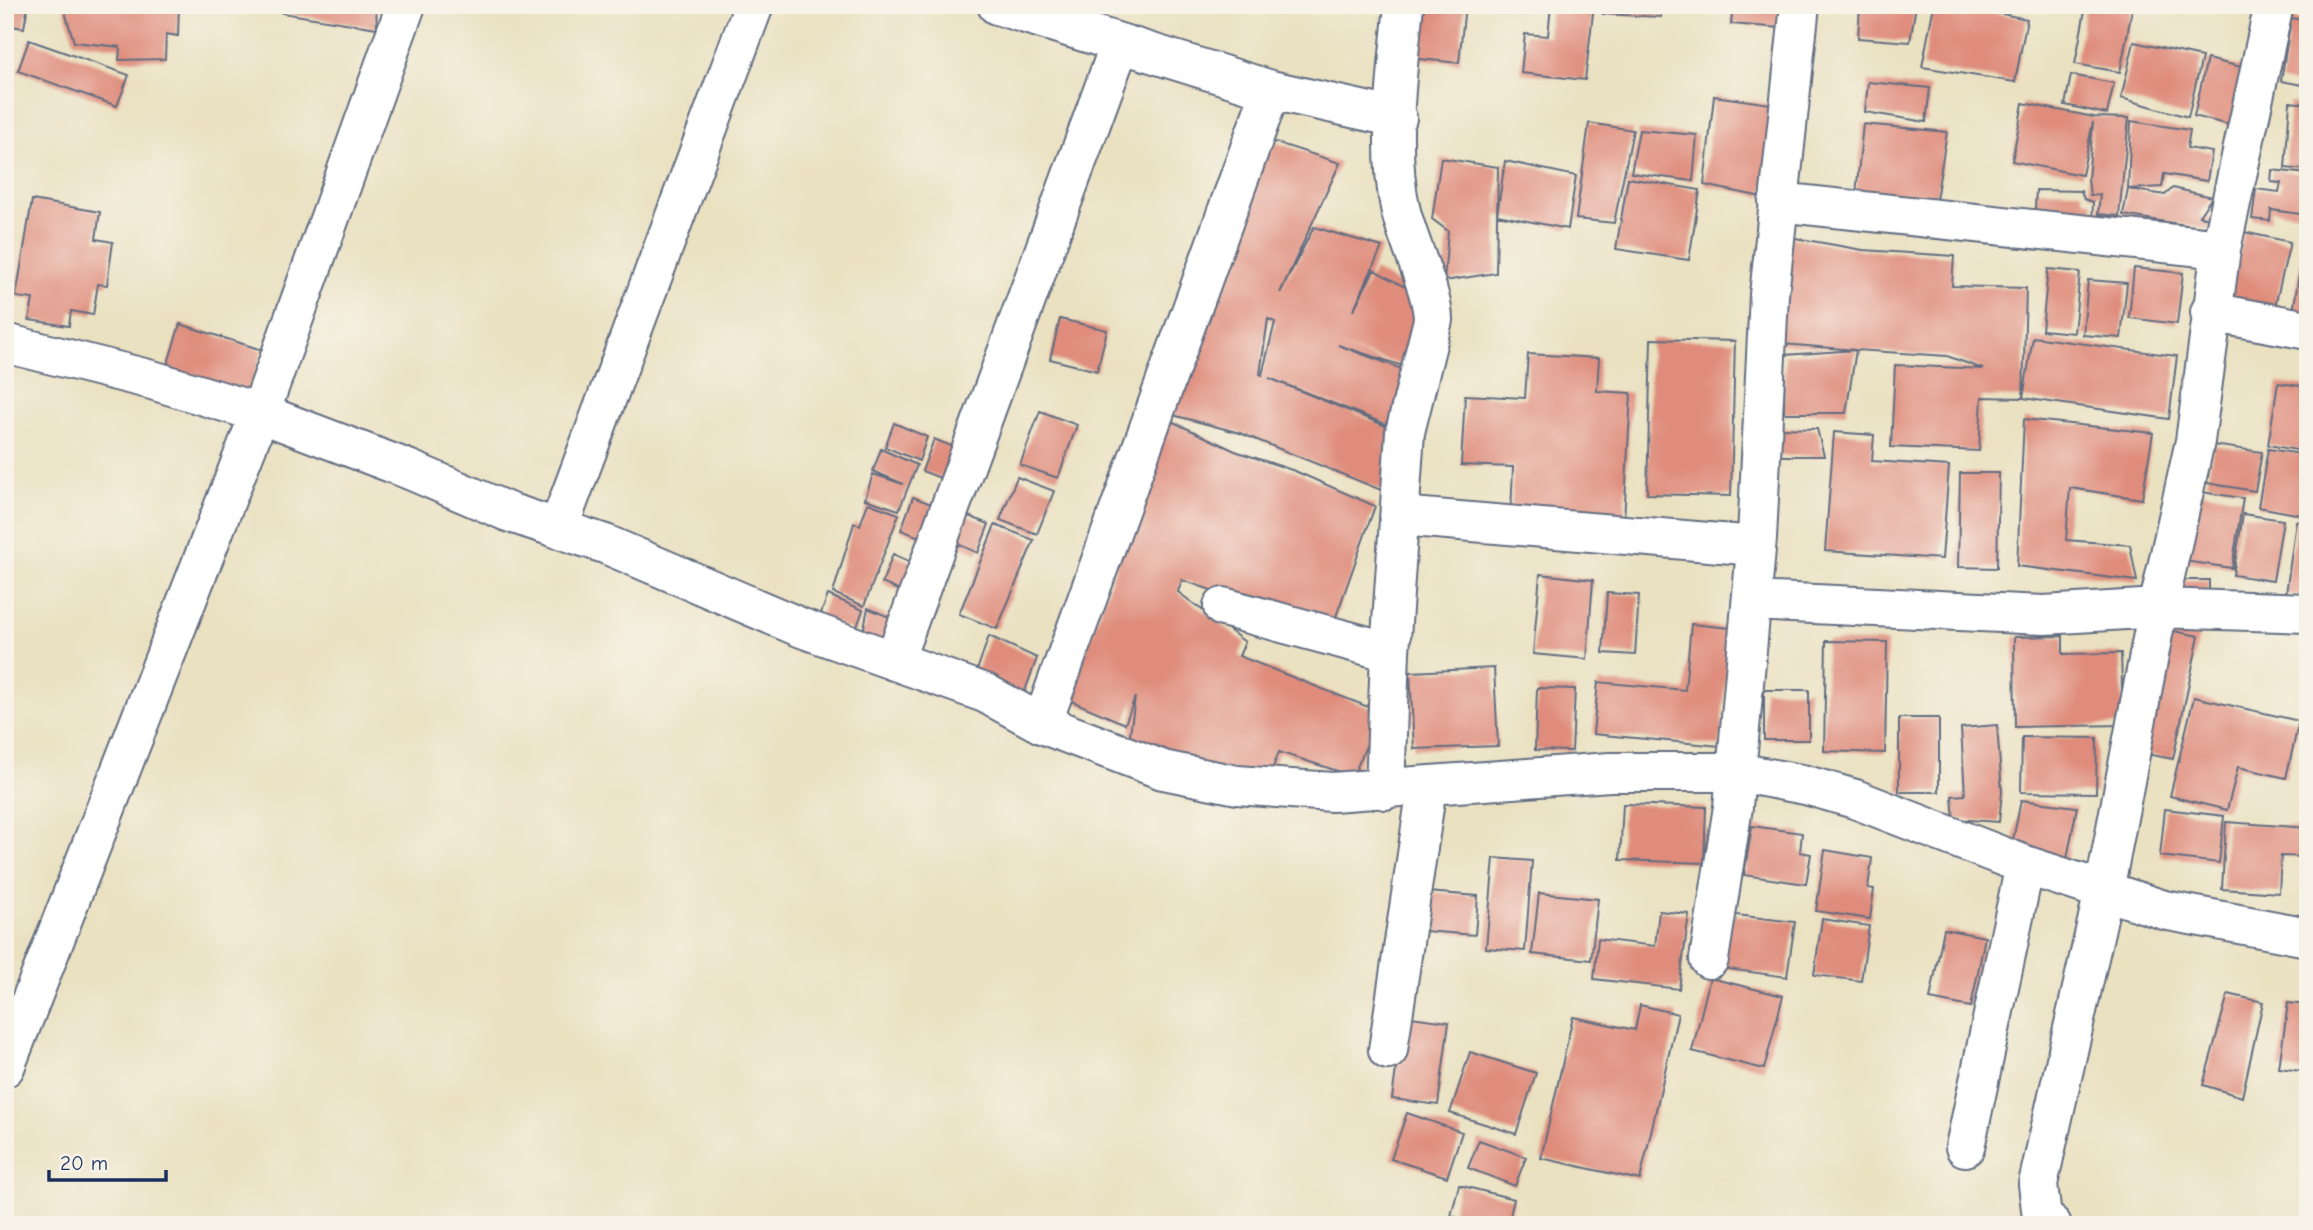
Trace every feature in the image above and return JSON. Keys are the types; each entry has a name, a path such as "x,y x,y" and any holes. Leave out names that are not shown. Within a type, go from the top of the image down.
{"street":[{"path":"5,1067 260,414 405,5"},
{"path":"558,529 754,5"},
{"path":"997,5 1271,90 1397,118"},
{"path":"1385,790 1390,652 1405,432 1433,310 1400,207 1395,173 1404,5"},
{"path":"1709,959 1736,772 1756,546 1769,295 1800,5"},
{"path":"2052,1225 2042,1218 2038,1184 2104,891 2158,607 2195,442 2210,312 2221,249 2274,5"},
{"path":"894,661 1120,44"},
{"path":"1042,724 1271,90"},
{"path":"1778,202 2221,249"},
{"path":"2210,312 2308,330"},
{"path":"5,343 152,380 260,414 558,529 617,548 802,628 985,693 1042,724 1163,770 1198,779 1284,789 1385,790 1610,772 1736,772 1806,785 1855,799 2025,865 2164,910 2308,937"},
{"path":"1400,516 1756,546"},
{"path":"1752,601 2044,615 2158,607 2308,614"},
{"path":"1223,607 1390,652"},
{"path":"1388,1050 1427,787"},
{"path":"1965,1147 2025,865"}],"building":[{"path":"5,5 28,5 24,28 5,25"},
{"path":"63,5 179,5 178,36 166,34 165,59 119,60 120,47 74,42"},
{"path":"283,5 376,5 377,28 282,13"},
{"path":"1417,5 1465,5 1459,63 1410,58"},
{"path":"1551,5 1594,5 1585,80 1521,73 1525,34 1548,36"},
{"path":"1604,5 1662,5 1661,17 1603,14"},
{"path":"1733,5 1784,5 1782,28 1731,24"},
{"path":"1860,5 1916,5 1910,42 1858,38"},
{"path":"1934,5 1983,5 1982,10 2027,19 2015,82 1922,67"},
{"path":"2086,5 2133,5 2120,72 2075,64"},
{"path":"2291,18 2308,21 2308,86 2281,81"},
{"path":"29,40 129,75 117,106 18,71"},
{"path":"2134,42 2202,57 2188,117 2121,98"},
{"path":"2207,59 2246,68 2233,126 2194,116"},
{"path":"2071,75 2114,83 2107,114 2065,105"},
{"path":"1868,82 1930,88 1926,122 1865,112"},
{"path":"1714,96 1778,105 1762,197 1704,185"},
{"path":"2290,102 2308,104 2308,170 2285,168"},
{"path":"2023,103 2094,117 2129,118 2119,216 2098,214 2100,195 2090,195 2088,180 2093,122 2082,175 2012,161"},
{"path":"2131,121 2190,130 2187,148 2212,152 2207,181 2164,174 2162,187 2128,189"},
{"path":"1589,123 1633,130 1614,223 1576,219"},
{"path":"1863,124 1947,132 1936,200 1856,194"},
{"path":"1639,130 1697,135 1693,181 1631,173"},
{"path":"1256,136 1340,163 1280,293 1314,227 1382,247 1353,311 1374,270 1428,300 1418,371 1338,345 1418,375 1403,431 1269,378 1403,433 1381,490 1240,433 1173,415","holes":["1268,319 1275,322 1262,375"]},
{"path":"1441,158 1498,167 1496,273 1444,281 1448,231 1432,219"},
{"path":"1505,161 1576,176 1568,229 1497,215"},
{"path":"2272,170 2308,174 2308,215 2271,210 2270,221 2252,219 2256,189 2279,192 2281,183 2271,182"},
{"path":"1628,178 1700,190 1689,260 1616,249"},
{"path":"2173,188 2212,197 2199,216 2212,218 2210,229 2123,215 2128,189 2165,195"},
{"path":"2036,190 2081,191 2084,199 2093,202 2092,228 2034,226"},
{"path":"32,200 100,212 96,239 113,242 107,285 98,284 93,315 71,311 69,326 29,320 33,299 16,297"},
{"path":"2244,232 2290,242 2273,315 2227,305"},
{"path":"1778,235 1863,250 1954,256 1952,286 2026,288 2023,398 1982,397 1979,451 1891,447 1895,365 1983,369 1947,356 1769,343"},
{"path":"2303,250 2308,251 2308,320 2292,318"},
{"path":"2134,268 2183,273 2177,324 2129,318"},
{"path":"2048,269 2080,272 2074,333 2042,330"},
{"path":"2088,280 2127,283 2121,338 2083,335"},
{"path":"1060,319 1107,330 1097,371 1050,359"},
{"path":"180,324 262,350 248,402 164,376"},
{"path":"2033,337 2177,356 2169,419 2023,398"},
{"path":"1651,339 1735,341 1731,496 1647,494"},
{"path":"1856,350 1846,413 1784,413 1785,355"},
{"path":"1528,354 1599,358 1597,391 1631,393 1624,521 1511,514 1513,467 1461,465 1465,395 1525,398"},
{"path":"2278,383 2308,387 2308,452 2268,445"},
{"path":"1040,411 1077,425 1058,478 1020,465"},
{"path":"1167,419 1235,451 1295,471 1375,506 1331,631 1182,580 1178,592 1245,642 1239,656 1381,712 1353,776 1279,752 1266,785 1129,742 1135,697 1125,724 1069,700"},
{"path":"2024,419 2153,433 2142,499 2070,488 2066,540 2130,545 2137,581 2017,566"},
{"path":"894,423 927,437 919,461 885,447"},
{"path":"1780,428 1817,429 1824,456 1779,456"},
{"path":"1834,432 1874,435 1872,461 1949,466 1942,559 1825,551"},
{"path":"934,439 961,450 950,482 922,471"},
{"path":"2213,445 2262,452 2255,491 2207,483"},
{"path":"881,449 917,465 899,510 865,499 873,474 903,484 873,471"},
{"path":"2268,449 2308,455 2307,516 2258,507"},
{"path":"1960,473 1999,473 1997,568 1958,567"},
{"path":"1017,477 1054,491 1037,534 1000,520"},
{"path":"2194,491 2243,498 2232,568 2184,561"},
{"path":"913,497 934,505 922,538 901,530"},
{"path":"868,503 899,514 864,606 833,593 854,523 860,525"},
{"path":"953,510 989,524 978,553 942,537"},
{"path":"2243,514 2283,520 2273,581 2233,575"},
{"path":"2296,521 2308,523 2308,597 2286,594"},
{"path":"995,525 1034,540 997,629 959,614"},
{"path":"893,554 913,563 902,592 882,583"},
{"path":"1540,574 1593,580 1587,659 1533,654"},
{"path":"2177,580 2209,580 2209,599 2177,599"},
{"path":"1607,593 1639,595 1635,655 1603,653"},
{"path":"828,595 863,610 855,632 820,616"},
{"path":"868,608 894,619 885,647 862,637"},
{"path":"1691,624 1730,628 1720,746 1593,734 1598,682 1685,690"},
{"path":"2168,630 2199,636 2173,759 2141,753"},
{"path":"989,636 1037,658 1022,699 975,676"},
{"path":"2063,636 2063,654 2121,653 2123,725 2015,727 2014,637"},
{"path":"1826,641 1887,642 1885,753 1824,751"},
{"path":"1494,668 1498,746 1414,749 1410,672"},
{"path":"1537,688 1575,689 1572,751 1535,750"},
{"path":"1764,690 1809,690 1809,740 1764,740"},
{"path":"2194,697 2299,721 2286,778 2238,767 2227,810 2170,796"},
{"path":"1899,718 1939,718 1939,792 1899,792"},
{"path":"1997,725 2002,792 1999,822 1954,819 1952,796 1965,795 1961,728"},
{"path":"2022,737 2097,738 2096,793 2021,792"},
{"path":"2021,800 2077,807 2065,869 2011,850"},
{"path":"1623,804 1706,807 1704,863 1620,860"},
{"path":"2165,809 2224,816 2219,863 2160,856"},
{"path":"2226,822 2308,828 2308,857 2281,856 2279,893 2222,889"},
{"path":"1752,826 1802,833 1800,852 1811,854 1806,884 1744,875"},
{"path":"1825,850 1872,858 1868,888 1874,889 1870,919 1816,911"},
{"path":"1494,858 1532,861 1525,951 1486,948"},
{"path":"1427,892 1478,896 1475,935 1424,931"},
{"path":"1539,893 1598,899 1591,960 1532,954"},
{"path":"1659,911 1689,914 1679,989 1594,979 1598,939 1655,946"},
{"path":"1728,914 1795,922 1787,977 1720,968"},
{"path":"1822,919 1869,926 1861,981 1814,975"},
{"path":"1944,929 1985,937 1971,1007 1930,999"},
{"path":"1710,978 1783,996 1764,1069 1692,1051"},
{"path":"2228,994 2263,1002 2242,1097 2203,1085"},
{"path":"2288,1003 2308,1005 2308,1072 2279,1068"},
{"path":"1640,1005 1678,1014 1640,1180 1541,1158 1573,1017 1635,1030"},
{"path":"1403,1016 1449,1022 1438,1105 1392,1099"},
{"path":"1470,1052 1536,1073 1516,1134 1450,1113"},
{"path":"1407,1113 1462,1132 1447,1177 1391,1159"},
{"path":"1479,1140 1526,1157 1515,1186 1468,1168"},
{"path":"1459,1185 1514,1199 1508,1225 1486,1225 1451,1216"}]}
